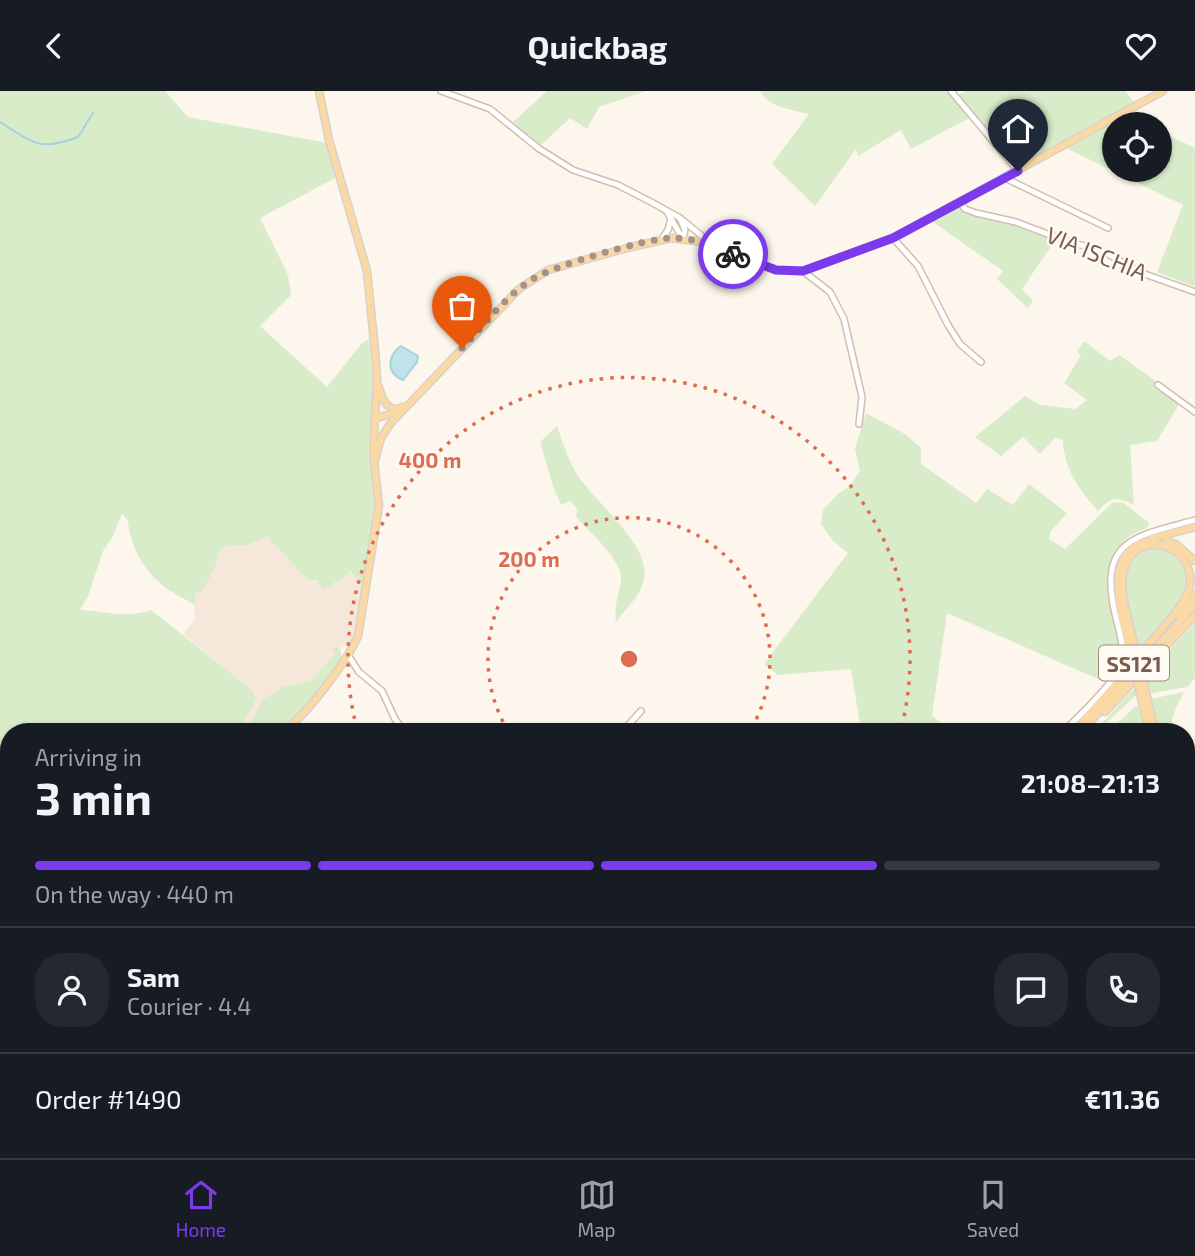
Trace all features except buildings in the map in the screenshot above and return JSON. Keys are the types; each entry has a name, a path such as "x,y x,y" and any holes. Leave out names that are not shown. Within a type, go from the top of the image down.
{"main road":[{"path":"292,723 309,706 348,655 362,625 378,511 374,463 377,380 367,271 329,140 319,91"},
{"path":"374,463 390,424 519,289 548,271 662,239 683,239 715,247 776,270 803,271 893,238 1163,91"},
{"path":"377,380 386,404 394,409 403,407"},
{"path":"374,419 394,413 425,387"},
{"path":"374,419 390,424"},
{"path":"1152,723 1120,605 1118,577 1124,556 1142,541 1195,527"},
{"path":"1142,541 1169,542 1184,550 1195,561"},
{"path":"1130,668 1185,599 1190,585 1188,565 1177,550 1168,545 1158,543 1146,546 1126,563 1122,577 1134,657"},
{"name":"SS121","path":"1080,723 1195,595"},
{"name":"SS121","path":"1091,723 1195,604"},
{"path":"1092,723 1195,615"},
{"path":"1146,706 1148,723"}],"street":[{"path":"441,91 490,109 538,148 579,173 618,185 665,209 715,247"},
{"path":"951,91 1018,171"},
{"path":"1004,178 1108,228"},
{"name":"VIA ISCHIA","path":"960,202 965,209 976,213 1016,222 1066,241 1104,251 1139,272 1195,292"},
{"path":"665,209 683,239"},
{"path":"680,218 685,230 683,239"},
{"path":"662,239 671,219"},
{"path":"893,238 918,266 960,344 981,362"},
{"path":"803,271 830,292 844,319 862,397 859,424"},
{"path":"1158,385 1195,412"},
{"path":"1071,723 1120,667 1123,645 1110,582 1117,555 1127,543 1142,534 1195,520"},
{"path":"348,655 359,671 382,691 398,723"},
{"path":"630,723 641,711"}],"shaded area":[{"path":"267,537 309,581 333,582 352,571 364,587 356,633 351,644 340,650 332,649 335,655 310,681 282,687 263,699 250,723 243,723 257,698 255,693 183,634 194,620 195,591 214,570 219,549 229,545 247,545"}],"green space":[{"path":"0,91 165,91 188,117 327,143 337,177 260,218 288,275 291,295 260,326 327,387 362,343 369,339 373,383 368,455 375,501 364,587 351,571 334,582 333,587 323,589 316,580 309,581 267,537 247,545 229,545 220,549 214,570 200,594 195,592 195,605 165,587 148,571 134,546 128,520 122,514 103,551 88,596 80,610 125,614 151,610 252,690 257,698 243,723 0,723"},
{"path":"547,91 646,91 599,107 587,129 570,118 540,146 513,122"},
{"path":"760,91 949,91 971,117 911,149 901,130 858,156 856,149 815,206 772,164 809,114 774,104"},
{"path":"965,91 1125,91 1135,103 1118,112 1102,112 1102,121 1017,166 958,95"},
{"path":"1102,129 1102,166 1066,148"},
{"path":"1172,137 1195,148 1195,287 1157,272 1183,205 1136,182 1172,182"},
{"path":"960,207 965,213 1020,225 1056,239 1022,289 1033,301 1028,308 997,279 1003,271 933,222"},
{"path":"1084,341 1110,361 1119,355 1157,382 1154,387 1179,404 1157,441 1130,445 1134,505 1114,499 1098,511 1074,479 1066,460 1063,440 1055,438 1040,454 1023,437 1001,456 975,437 1025,396 1040,405 1075,409 1087,400 1064,383 1081,355 1077,352"},
{"path":"866,413 905,434 921,448 921,464 976,503 987,489 1013,505 1029,484 1067,513 1051,531 1049,539 1065,549 1113,502 1124,503 1149,523 1147,528 1122,543 1112,558 1108,572 1107,586 1119,639 1119,652 1116,667 1105,682 947,613 932,715 941,723 860,723 851,669 778,675 764,664 848,553 833,541 821,524 823,510 840,492 848,488 860,471 855,449"},
{"path":"557,426 575,471 629,536 643,564 644,578 640,591 616,623 620,572 604,546 576,517 577,509 571,501 561,505 553,486 540,442"},
{"path":"1152,546 1174,551 1187,568 1188,585 1175,608 1139,650 1128,607 1127,577 1130,564 1139,553"},
{"path":"1195,622 1195,678 1187,687 1135,696 1106,723 1102,723"},
{"path":"335,647 340,650 342,657 290,723 250,723 263,699 282,687 310,681 335,655 332,649"},
{"path":"1184,692 1171,723 1155,723 1150,699"},
{"path":"1137,705 1139,707 1143,723 1118,723"}],"water":[{"path":"401,346 418,356 417,362 403,380 397,377 390,364 396,350"}],"waterway":[{"path":"0,122 29,140 54,144 78,137 93,113"}],"way so far":[{"path":"462,348 519,289 548,271 671,238 703,242 733,254"}],"route":[{"path":"733,254 776,270 803,271 893,238 1018,171"}]}
